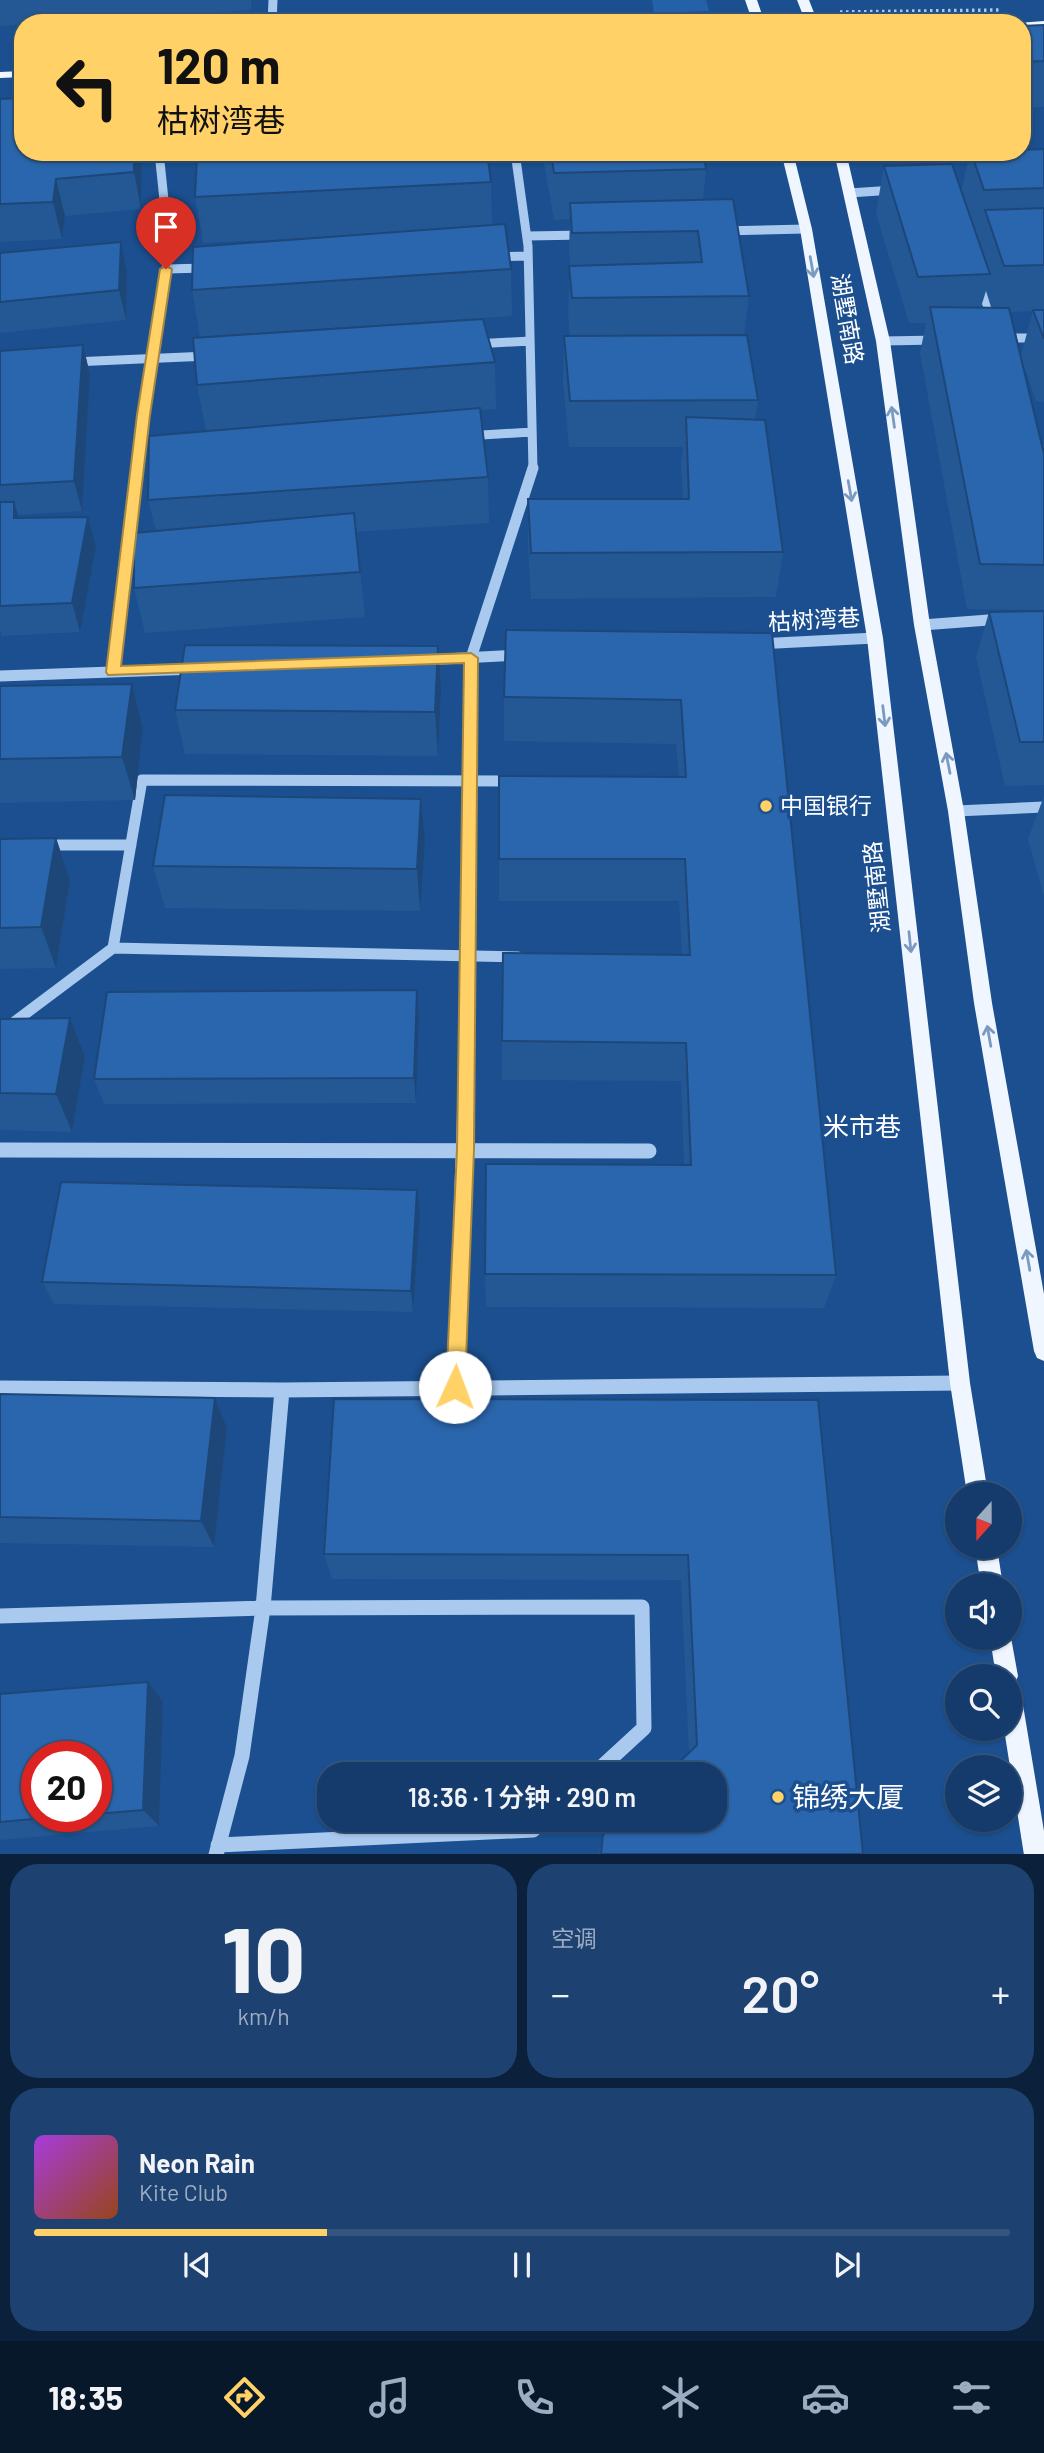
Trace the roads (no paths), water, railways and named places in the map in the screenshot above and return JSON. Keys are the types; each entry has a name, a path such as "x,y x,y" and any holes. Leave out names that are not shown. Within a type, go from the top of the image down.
{"main road":[{"name":"湖墅南路","path":"789,161 806,229 875,638 960,1383 976,1482"},
{"name":"湖墅南路","path":"842,161 883,341 922,625 957,811 983,1003 1044,1352"},
{"path":"1018,1741 1036,1854"}],"street":[{"path":"113,672 152,359 169,248 160,161"},
{"path":"455,1387 465,1149 471,658 534,466 527,236 516,161"},
{"path":"849,193 903,190"},
{"path":"708,232 806,229"},
{"path":"527,236 596,235"},
{"path":"486,257 528,256"},
{"path":"166,269 222,267"},
{"path":"976,275 1003,351"},
{"path":"986,339 1044,338"},
{"path":"883,341 947,340"},
{"path":"451,437 533,432"},
{"path":"139,458 152,457"},
{"path":"922,625 1017,618"},
{"name":"枯树湾巷","path":"750,644 875,638"},
{"path":"416,660 541,654"},
{"path":"0,676 209,668"},
{"path":"470,780 526,781"},
{"path":"957,811 1044,807"},
{"path":"26,845 131,845 113,948"},
{"path":"0,1044 4,1026 113,948 535,957"},
{"path":"0,1150 649,1151"},
{"path":"0,1388 282,1390 960,1383"},
{"path":"282,1390 263,1608 242,1756 217,1850 501,1832"},
{"path":"0,1616 263,1608"}],"lane":[{"path":"463,344 530,341"},
{"path":"55,363 220,356"},
{"path":"131,845 142,780 470,780"},
{"path":"263,1608 642,1607 643,1728 607,1762"}],"place":[{"name":"中国银行","path":"766,806"},
{"name":"锦绣大厦","path":"778,1797"}],"district":[{"name":"米市巷","path":"862,1127"}]}
